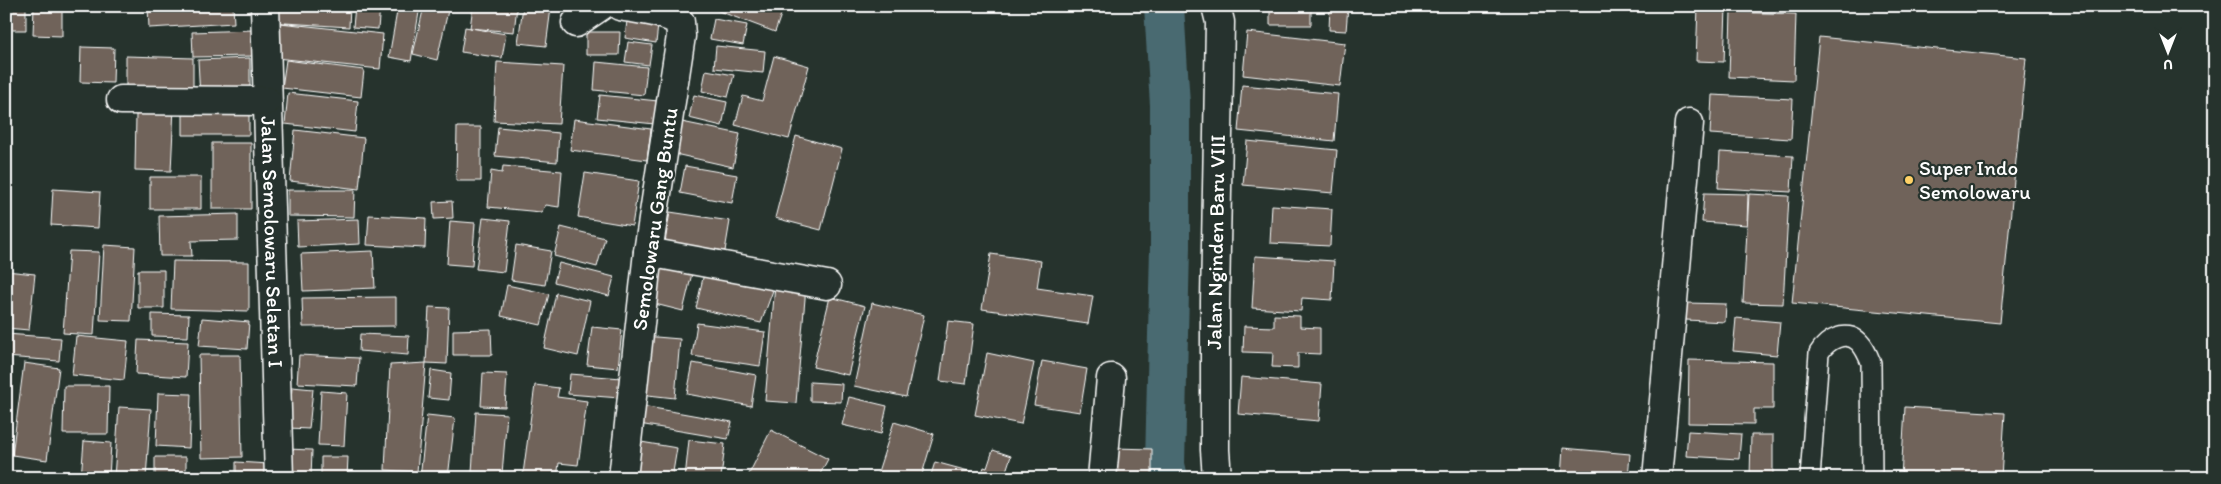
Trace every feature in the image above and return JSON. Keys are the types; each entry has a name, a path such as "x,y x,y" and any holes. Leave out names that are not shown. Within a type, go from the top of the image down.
{"street":[{"name":"Jalan Semolowaru Selatan I","path":"265,6 279,478"},
{"path":"576,24 600,6"},
{"name":"Semolowaru Gang Buntu","path":"620,6 651,11 673,18 680,22 681,36 648,252 623,478"},
{"name":"Jalan Nginden Baru VIII","path":"1216,6 1220,22 1215,302 1215,450 1217,478"},
{"path":"121,100 268,101"},
{"path":"1657,478 1689,123"},
{"path":"648,252 827,285"},
{"path":"1102,478 1111,378"}],"lane":[{"path":"1810,478 1819,353 1824,344 1833,338 1846,337 1857,340 1865,349 1871,363 1872,478"}],"building":[{"path":"6,6 26,6 26,30 6,30"},
{"path":"34,6 62,6 62,36 33,35"},
{"path":"148,6 233,6 234,23 149,28"},
{"path":"270,6 350,6 349,27 269,22"},
{"path":"355,6 380,6 378,29 353,27"},
{"path":"398,6 420,6 411,61 389,57"},
{"path":"424,6 449,6 437,60 413,54"},
{"path":"473,6 517,6 514,32 470,28"},
{"path":"523,6 551,8 546,46 518,43"},
{"path":"717,6 784,6 775,32 716,10"},
{"path":"1270,6 1311,6 1311,25 1270,25"},
{"path":"1330,6 1348,6 1346,31 1329,30"},
{"path":"2143,6 2189,6 2189,10 2143,9"},
{"path":"1698,7 1726,8 1724,62 1696,61"},
{"path":"628,12 659,16 656,43 625,38"},
{"path":"1731,12 1796,14 1794,80 1729,77"},
{"path":"714,19 747,25 743,45 710,39"},
{"path":"280,23 383,34 380,69 276,58"},
{"path":"465,27 506,34 502,58 461,52"},
{"path":"253,30 254,56 193,57 192,32"},
{"path":"586,32 620,32 619,55 586,55"},
{"path":"1247,32 1345,43 1340,86 1243,75"},
{"name":"Super Indo Semolowaru","path":"1819,37 2026,58 2000,323 1792,303"},
{"path":"628,42 652,45 649,65 625,62"},
{"path":"716,46 765,51 763,73 714,68"},
{"path":"81,47 114,48 113,83 80,82"},
{"path":"126,56 193,58 193,94 126,92"},
{"path":"774,56 809,66 789,139 735,125 743,96 762,101"},
{"path":"250,58 250,96 200,97 198,60"},
{"path":"286,60 364,70 361,97 282,88"},
{"path":"497,62 563,66 559,124 494,121"},
{"path":"596,62 647,67 644,95 594,90"},
{"path":"706,70 734,75 728,97 702,91"},
{"path":"1242,85 1338,94 1334,141 1238,131"},
{"path":"288,93 358,101 355,132 285,124"},
{"path":"600,95 658,101 655,124 597,118"},
{"path":"694,95 727,102 722,126 689,118"},
{"path":"1712,95 1793,99 1791,139 1710,134"},
{"path":"183,104 249,104 249,135 183,135"},
{"path":"174,107 171,171 135,170 136,114"},
{"path":"574,119 651,129 647,160 570,150"},
{"path":"682,122 740,134 733,167 675,154"},
{"path":"457,127 481,127 481,181 456,181"},
{"path":"498,127 559,133 557,162 495,156"},
{"path":"295,130 364,138 359,189 290,181"},
{"path":"796,136 842,149 821,230 775,218"},
{"path":"1247,141 1337,150 1333,193 1243,185"},
{"path":"212,143 251,143 251,209 212,209"},
{"path":"1720,152 1793,156 1791,192 1718,188"},
{"path":"503,166 562,171 559,207 546,205 541,212 488,207 491,171 502,173"},
{"path":"685,166 737,175 732,203 680,193"},
{"path":"585,173 639,181 632,226 578,217"},
{"path":"150,177 201,177 201,209 150,209"},
{"path":"53,189 100,192 98,228 51,225"},
{"path":"288,190 355,190 354,217 288,216"},
{"path":"1704,193 1748,194 1747,225 1702,222"},
{"path":"1749,194 1789,196 1783,304 1743,303"},
{"path":"452,201 453,218 434,219 433,202"},
{"path":"1272,205 1332,209 1330,246 1270,243"},
{"path":"670,212 730,221 725,251 665,242"},
{"path":"238,214 238,240 191,241 192,256 160,256 159,216"},
{"path":"369,215 426,218 425,248 367,245"},
{"path":"483,218 510,221 504,272 476,269"},
{"path":"359,219 360,244 298,247 297,221"},
{"path":"450,221 475,223 472,266 447,264"},
{"path":"561,227 605,238 597,267 554,256"},
{"path":"104,245 135,247 131,321 100,320"},
{"path":"516,245 551,251 545,285 511,280"},
{"path":"69,251 99,252 94,335 63,333"},
{"path":"373,251 375,288 303,291 301,254"},
{"path":"991,254 1041,261 1037,288 1093,296 1088,324 982,309"},
{"path":"1255,256 1334,261 1332,300 1302,298 1301,311 1252,308"},
{"path":"663,257 694,265 683,311 651,303"},
{"path":"173,261 249,262 249,311 171,309"},
{"path":"559,263 614,277 609,296 554,282"},
{"path":"706,265 775,285 761,323 696,308"},
{"path":"138,270 164,270 164,308 138,308"},
{"path":"6,271 35,274 29,330 6,328"},
{"path":"507,285 549,294 541,325 501,316"},
{"path":"775,285 806,287 796,403 765,401"},
{"path":"556,293 590,301 578,356 544,348"},
{"path":"396,297 396,326 303,327 302,298"},
{"path":"830,297 865,306 848,375 813,367"},
{"path":"872,303 924,315 906,397 854,386"},
{"path":"1687,303 1726,304 1725,322 1686,320"},
{"path":"429,307 449,308 447,364 426,363"},
{"path":"152,314 189,315 188,337 152,336"},
{"path":"1274,315 1300,316 1300,327 1320,328 1320,354 1298,353 1298,368 1272,367 1273,353 1243,352 1244,326 1274,327"},
{"path":"202,318 249,322 247,349 199,346"},
{"path":"1736,318 1780,322 1777,355 1733,351"},
{"path":"948,321 974,324 966,384 940,381"},
{"path":"697,323 765,332 760,366 692,356"},
{"path":"592,327 622,330 618,368 587,365"},
{"path":"491,329 492,355 453,355 453,330"},
{"path":"6,334 61,338 59,361 6,357"},
{"path":"360,334 409,336 408,355 359,351"},
{"path":"76,336 128,341 124,380 72,375"},
{"path":"644,336 680,339 675,398 639,394"},
{"path":"138,340 188,342 186,377 136,374"},
{"path":"987,353 1034,363 1021,424 975,415"},
{"path":"199,355 240,355 242,457 201,458"},
{"path":"299,355 359,358 357,386 297,383"},
{"path":"1689,360 1773,362 1773,409 1754,409 1754,424 1688,423"},
{"path":"1042,361 1087,369 1080,412 1034,405"},
{"path":"24,363 59,368 47,460 12,455"},
{"path":"426,363 417,472 385,470 390,365"},
{"path":"693,363 756,375 751,406 687,394"},
{"path":"431,370 451,373 449,400 428,398"},
{"path":"483,373 507,374 505,407 481,406"},
{"path":"570,374 622,378 620,398 568,394"},
{"path":"1241,377 1322,384 1319,421 1238,414"},
{"path":"810,382 842,384 841,402 810,401"},
{"path":"535,385 559,388 557,397 587,401 578,465 559,463 557,478 523,474"},
{"path":"64,386 109,386 108,434 63,434"},
{"path":"292,387 313,389 309,429 289,428"},
{"path":"321,391 347,393 344,446 318,445"},
{"path":"158,393 191,394 189,448 156,446"},
{"path":"849,397 887,406 881,434 842,425"},
{"path":"642,406 732,422 728,439 639,424"},
{"path":"119,407 151,409 146,478 114,478"},
{"path":"1905,407 2005,413 2001,478 1901,478"},
{"path":"476,412 507,414 502,474 472,472"},
{"path":"427,415 455,418 448,478 420,478"},
{"path":"894,422 934,434 921,478 876,478"},
{"path":"771,430 828,459 818,478 747,478"},
{"path":"1688,431 1741,434 1739,459 1686,456"},
{"path":"1751,435 1773,435 1773,478 1750,478"},
{"path":"689,440 725,444 721,478 685,478"},
{"path":"84,441 111,443 109,478 81,478"},
{"path":"641,442 677,448 672,478 636,478"},
{"path":"1114,448 1152,449 1152,478 1114,478"},
{"path":"1563,448 1630,454 1628,478 1561,478"},
{"path":"286,449 312,450 311,478 285,478"},
{"path":"993,450 1011,456 1005,474 1016,478 980,478 984,467 987,468"},
{"path":"155,457 186,457 186,478 155,478"},
{"path":"321,457 348,457 347,478 321,478"},
{"path":"236,462 269,464 268,478 236,478"},
{"path":"935,462 972,472 971,478 930,478"},
{"path":"194,472 230,472 230,478 194,478"},
{"path":"1245,474 1277,476 1277,478 1245,478"},
{"path":"359,476 406,478 359,478"}],"waterway":[{"path":"1164,6 1170,105 1170,247 1165,465 1168,478"}],"place":[{"name":"Super Indo Semolowaru","path":"1909,180"}]}
